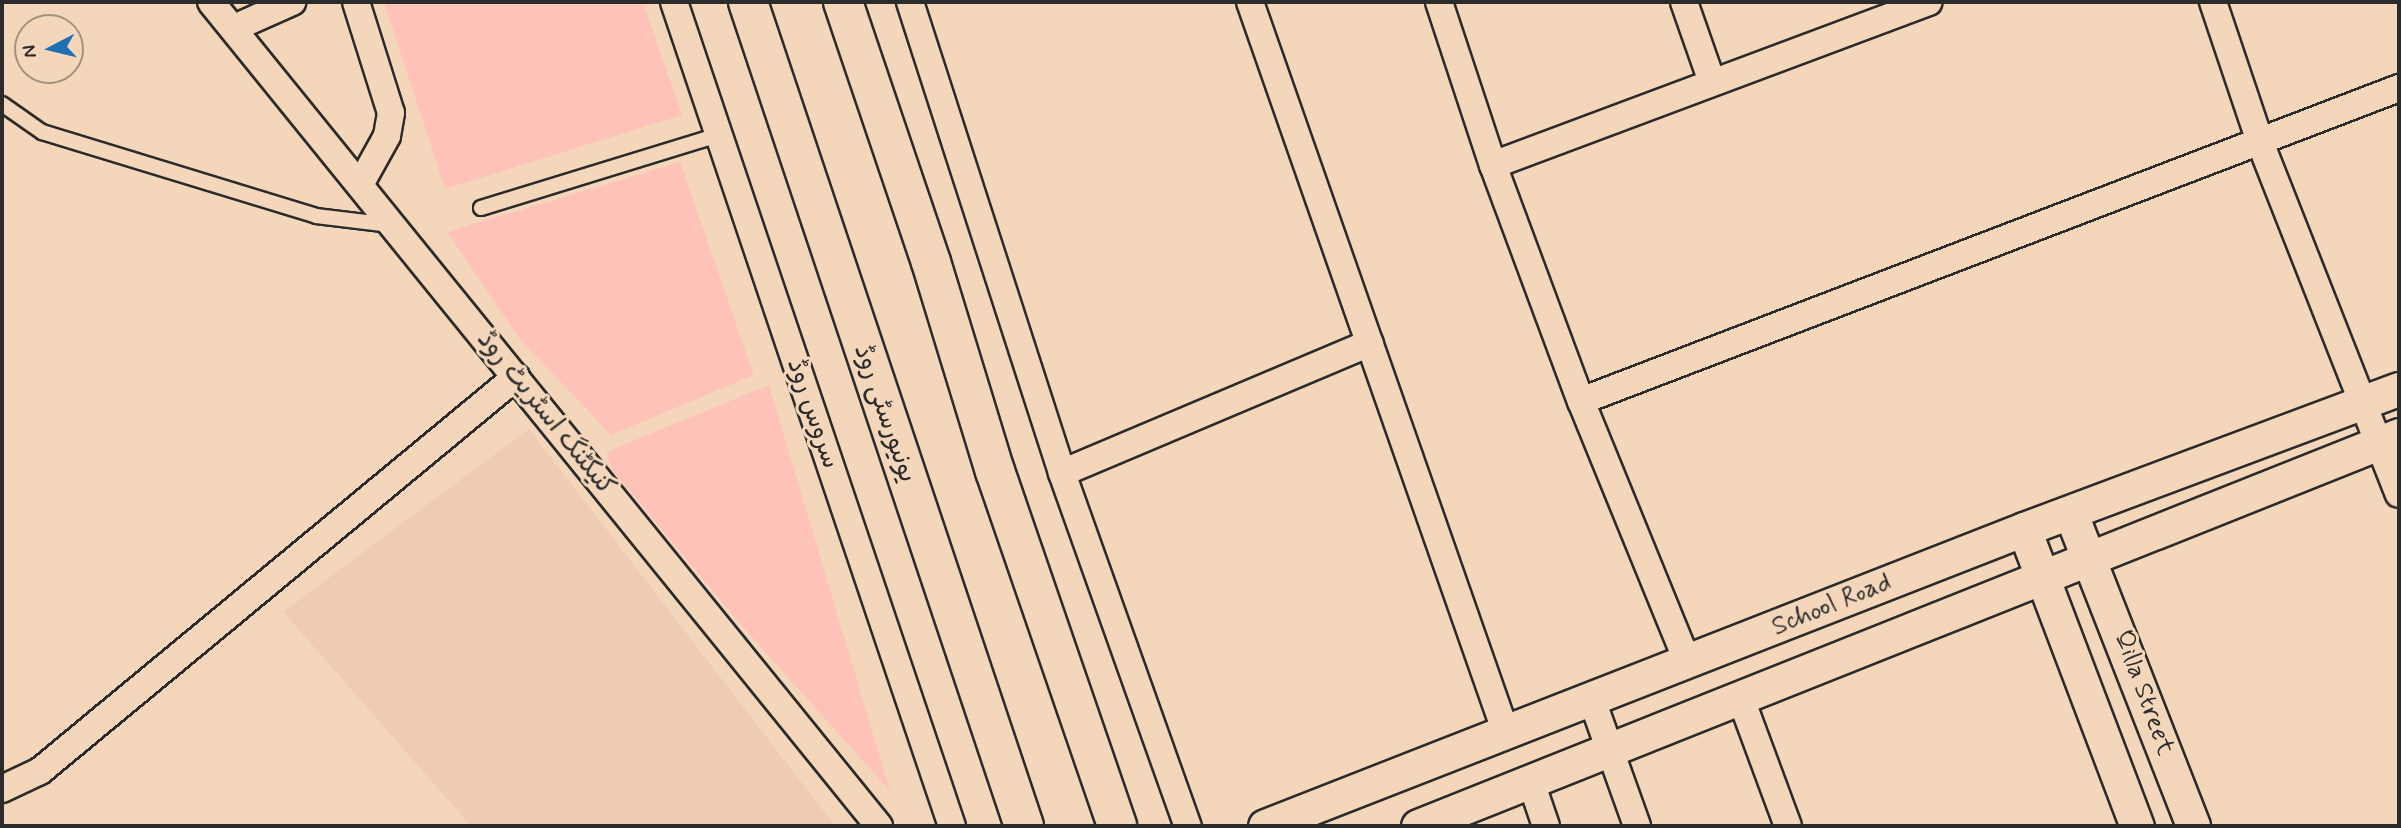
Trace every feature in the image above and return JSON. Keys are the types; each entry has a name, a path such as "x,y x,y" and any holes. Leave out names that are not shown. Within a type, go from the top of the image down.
{"main road":[{"name":"یونیورسٹی روڈ","path":"748,2 1024,826"},
{"path":"843,2 931,262 995,471 1117,826"}],"street":[{"name":"کنیکٹنگ اسٹریٹ روڈ","path":"211,2 361,183 879,826"},
{"path":"234,28 292,2"},
{"path":"356,2 391,113 387,136 361,183"},
{"name":"سروس روڈ","path":"674,2 952,826"},
{"path":"910,2 1062,473 1188,826"},
{"path":"1250,2 1506,733"},
{"path":"1439,2 1493,165 1581,401 1688,663"},
{"path":"1684,2 1712,82"},
{"path":"1493,165 1929,2"},
{"path":"2213,2 2260,142 2361,404 2389,439 2399,494"},
{"path":"1581,401 2399,88"},
{"path":"1062,473 1370,343"},
{"path":"2,789 40,771 516,377"},
{"name":"School Road","path":"1265,826 1688,663 2024,529 2399,388"},
{"path":"1418,826 2043,580 2389,439"},
{"name":"Qilla Street","path":"2071,513 2193,826"},
{"name":"Qilla Street","path":"2024,529 2137,826"},
{"path":"1741,699 1788,826"},
{"path":"1592,700 1637,826"},
{"path":"1531,782 1546,826"}],"lane":[{"path":"2,104 42,132 316,216 395,226"},
{"path":"481,208 718,135"}],"shaded area":[{"path":"529,429 835,826 471,826 283,612"}],"building":[{"path":"384,2 643,2 682,115 445,189"},
{"path":"680,162 754,375 611,435 519,338 447,232"},
{"path":"769,385 890,791 741,625 612,470 606,452"}]}
